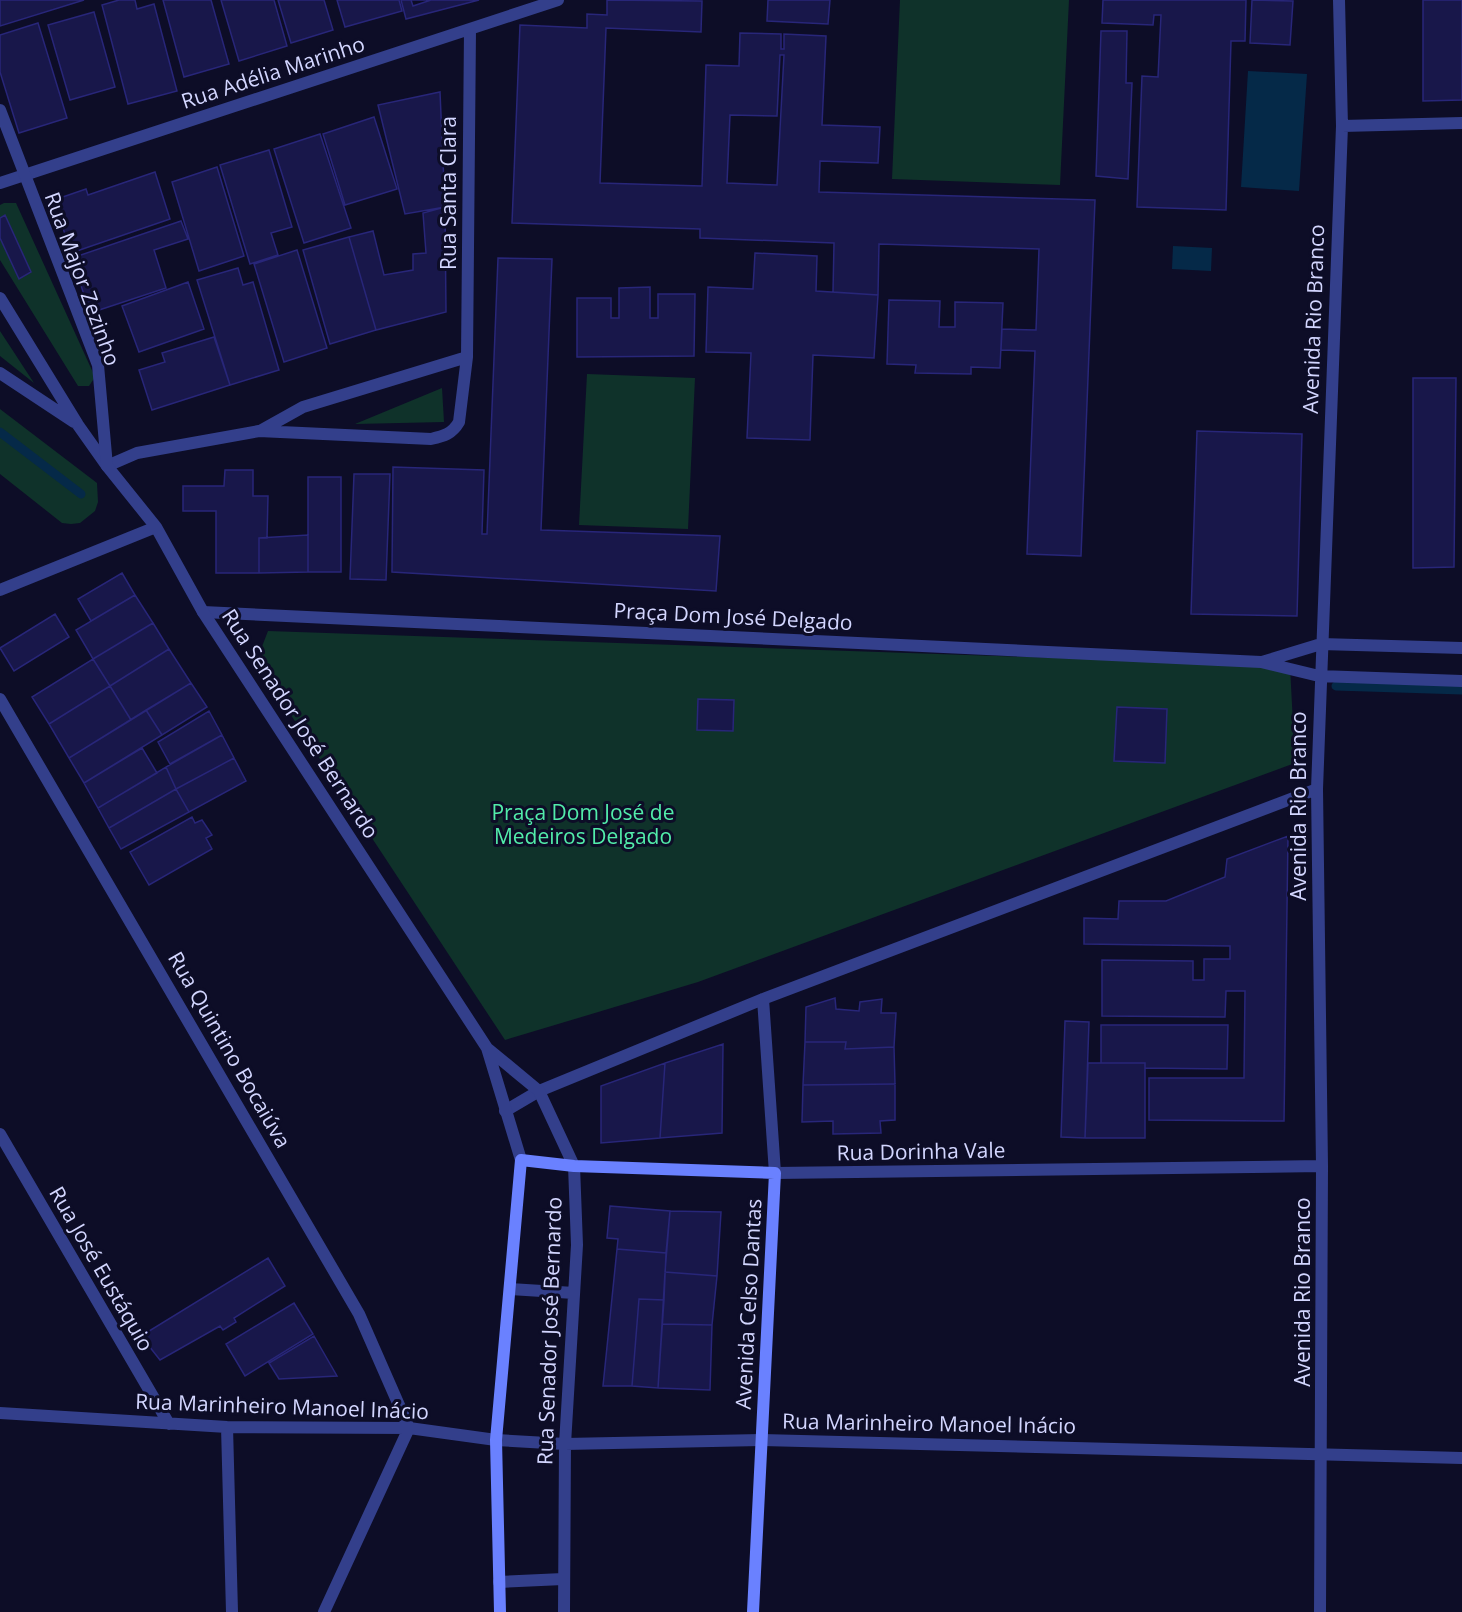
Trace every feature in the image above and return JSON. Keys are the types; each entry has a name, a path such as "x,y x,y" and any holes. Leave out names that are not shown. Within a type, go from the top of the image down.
{"main road":[{"name":"Rua Dorinha Vale","path":"521,1160 574,1166 775,1173"},
{"name":"Rua Senador José Bernardo","path":"500,1612 496,1440 521,1160"},
{"name":"Avenida Celso Dantas","path":"753,1612 775,1173"}],"street":[{"name":"Rua Adélia Marinho","path":"0,183 558,0"},
{"name":"Avenida Rio Branco","path":"1320,1612 1322,1166 1317,789 1319,676 1342,126 1339,0"},
{"name":"Rua Santa Clara","path":"260,431 432,439 454,431 459,422 467,357 470,30"},
{"name":"Rua Major Zezinho","path":"0,110 23,175 98,365 107,466"},
{"path":"1342,126 1462,123"},
{"name":"Rua Senador José Bernardo","path":"0,298 78,425 107,466 156,527 203,612 487,1047 539,1091 574,1166 577,1245 565,1444 564,1612"},
{"path":"107,466 137,453 260,431 303,407 467,357"},
{"path":"0,373 78,425"},
{"path":"0,590 156,527"},
{"name":"Praça Dom José Delgado","path":"203,612 1262,662 1319,676 1462,681"},
{"name":"Praça Dom José Delgado","path":"1262,662 1321,644 1462,648"},
{"name":"Rua Quintino Bocaiúva","path":"0,699 359,1314 409,1428"},
{"path":"505,1111 539,1091 763,999 1317,789"},
{"name":"Avenida Celso Dantas","path":"763,999 775,1173"},
{"name":"Rua Senador José Bernardo","path":"487,1047 521,1160"},
{"name":"Rua José Eustáquio","path":"0,1134 169,1424"},
{"name":"Rua Dorinha Vale","path":"775,1173 1322,1166"},
{"path":"510,1289 574,1293"},
{"name":"Rua Marinheiro Manoel Inácio","path":"0,1413 227,1427 409,1428 496,1440 565,1444 761,1440 1462,1458"},
{"path":"227,1427 232,1612"},
{"path":"324,1612 409,1428"},
{"path":"499,1582 563,1579"}],"green space":[{"path":"900,0 1069,0 1060,185 892,179"},
{"path":"16,203 95,377 89,386 78,386 0,260 0,205"},
{"path":"0,331 34,383 0,356"},
{"path":"587,374 695,378 688,529 579,525"},
{"path":"442,388 444,422 355,424"},
{"path":"0,409 97,483 98,502 95,511 80,523 62,523 0,474"},
{"name":"Praça Dom José de Medeiros Delgado","path":"268,631 1290,666 1295,763 698,982 505,1040 256,662"}],"water":[{"path":"1248,71 1307,74 1299,191 1241,187"},
{"path":"1173,246 1212,248 1211,271 1172,269"}],"building":[{"path":"0,0 84,0 0,26"},
{"path":"119,0 135,0 137,9 154,4 177,91 128,104 102,5"},
{"path":"163,0 211,0 229,64 184,77"},
{"path":"221,0 274,0 287,46 239,61"},
{"path":"278,0 324,0 333,30 291,43"},
{"path":"337,0 399,0 402,11 345,27"},
{"path":"401,0 479,0 406,19"},
{"path":"411,0 431,0 413,6"},
{"path":"607,0 702,1 701,32 606,28 600,183 702,186 706,65 739,66 740,33 781,34 781,49 784,49 784,34 826,36 822,125 880,127 878,163 820,161 819,192 1095,200 1081,556 1027,554 1035,351 1001,350 1002,329 1036,330 1039,249 879,244 878,295 833,292 834,243 700,238 700,229 512,223 520,25 587,28 587,14 607,15","holes":["780,55 784,55 777,185 727,183 730,115 777,116"]},
{"path":"768,0 830,0 828,24 767,21"},
{"path":"1103,0 1246,0 1245,41 1231,41 1226,210 1137,207 1142,76 1158,77 1161,15 1154,15 1153,25 1102,23"},
{"path":"1252,0 1293,1 1290,45 1250,43"},
{"path":"1423,0 1462,0 1462,100 1423,101"},
{"path":"94,12 115,87 70,100 48,25"},
{"path":"38,23 67,118 19,133 0,72 0,35"},
{"path":"1101,31 1127,31 1126,83 1132,83 1128,179 1096,176"},
{"path":"440,92 445,207 405,214 378,105"},
{"path":"374,117 397,189 345,205 323,134"},
{"path":"320,134 351,228 304,243 274,149"},
{"path":"269,150 292,227 271,233 278,255 250,264 220,165"},
{"path":"217,167 244,256 199,271 172,182"},
{"path":"155,172 170,219 71,253 54,200 86,189 88,195"},
{"path":"445,207 446,312 376,330 349,237 373,231 384,275 413,270 413,254 426,253 423,213"},
{"path":"5,215 31,272 19,279 0,238 0,218"},
{"path":"181,221 188,239 154,250 166,288 90,313 72,258"},
{"path":"349,237 376,330 330,344 303,250"},
{"path":"297,250 327,348 284,362 254,264"},
{"path":"755,253 817,256 816,291 878,295 874,358 813,355 810,440 747,438 751,353 706,352 708,287 753,289"},
{"path":"498,258 552,259 541,530 720,536 716,591 392,572 393,467 484,470 482,534 487,534"},
{"path":"238,268 243,285 253,282 279,370 230,385 197,280"},
{"path":"188,282 204,329 139,352 122,306"},
{"path":"650,287 650,318 658,318 658,294 695,294 694,356 577,357 577,298 611,298 611,318 619,318 619,288"},
{"path":"889,300 940,301 939,327 955,327 955,302 1003,303 1000,368 971,367 971,374 915,373 916,365 887,364"},
{"path":"214,337 230,385 152,410 139,370 165,362 162,353"},
{"path":"1413,378 1456,378 1454,567 1413,568"},
{"path":"1197,431 1302,434 1297,616 1191,614"},
{"path":"225,470 253,470 253,496 268,496 267,538 259,538 259,573 216,573 216,511 183,511 183,486 224,486"},
{"path":"354,474 390,474 386,580 350,579"},
{"path":"308,477 341,477 341,572 308,572"},
{"path":"308,535 308,572 259,573 259,538"},
{"path":"122,573 135,595 91,621 78,599"},
{"path":"135,595 153,623 93,659 76,630"},
{"path":"55,614 69,637 14,671 0,648"},
{"path":"153,623 169,649 110,686 93,659"},
{"path":"169,649 191,683 131,720 110,686"},
{"path":"93,659 110,686 49,724 32,697"},
{"path":"191,683 207,707 162,735 146,710"},
{"path":"110,686 131,720 69,758 49,724"},
{"path":"698,699 734,700 733,731 697,730"},
{"path":"1117,707 1167,709 1165,763 1114,761"},
{"path":"146,710 162,735 84,783 69,758"},
{"path":"209,711 222,735 170,764 158,742"},
{"path":"222,735 234,758 176,789 166,767"},
{"path":"142,748 157,773 98,808 84,783"},
{"path":"234,758 246,781 189,812 176,789"},
{"path":"166,767 176,789 109,828 98,808"},
{"path":"176,789 189,812 121,849 109,828"},
{"path":"192,817 195,823 202,820 212,835 206,838 212,849 149,885 130,852"},
{"path":"1288,836 1284,1121 1149,1120 1149,1078 1244,1078 1245,991 1226,991 1225,1017 1102,1016 1102,960 1193,961 1193,980 1204,980 1204,959 1230,959 1230,946 1084,944 1084,918 1118,919 1119,901 1166,901 1225,877 1227,859"},
{"path":"835,998 836,1009 859,1011 860,1002 882,999 881,1013 896,1013 894,1047 845,1049 846,1042 805,1042 806,1007"},
{"path":"1065,1021 1089,1022 1085,1138 1061,1137"},
{"path":"1101,1025 1228,1025 1227,1069 1145,1068 1145,1063 1101,1063"},
{"path":"805,1042 846,1042 845,1049 894,1047 895,1084 803,1085"},
{"path":"723,1044 722,1133 660,1138 665,1063"},
{"path":"665,1063 660,1138 601,1143 601,1086"},
{"path":"1088,1063 1145,1063 1145,1138 1085,1138"},
{"path":"895,1084 895,1120 880,1121 881,1133 833,1134 833,1121 802,1122 803,1085"},
{"path":"610,1206 670,1211 666,1253 617,1249 618,1239 607,1238"},
{"path":"670,1211 721,1212 717,1276 665,1272"},
{"path":"617,1249 666,1253 664,1300 639,1299 632,1386 603,1386"},
{"path":"268,1258 285,1286 234,1318 236,1322 223,1330 220,1326 160,1360 141,1336"},
{"path":"665,1272 717,1276 712,1325 662,1324"},
{"path":"639,1299 664,1300 658,1388 632,1386"},
{"path":"294,1303 313,1334 245,1376 226,1344"},
{"path":"662,1324 712,1325 710,1390 658,1388"},
{"path":"314,1336 337,1376 279,1379 269,1363"}],"waterway":[{"path":"0,432 81,494"},
{"path":"1336,686 1462,690"}]}
